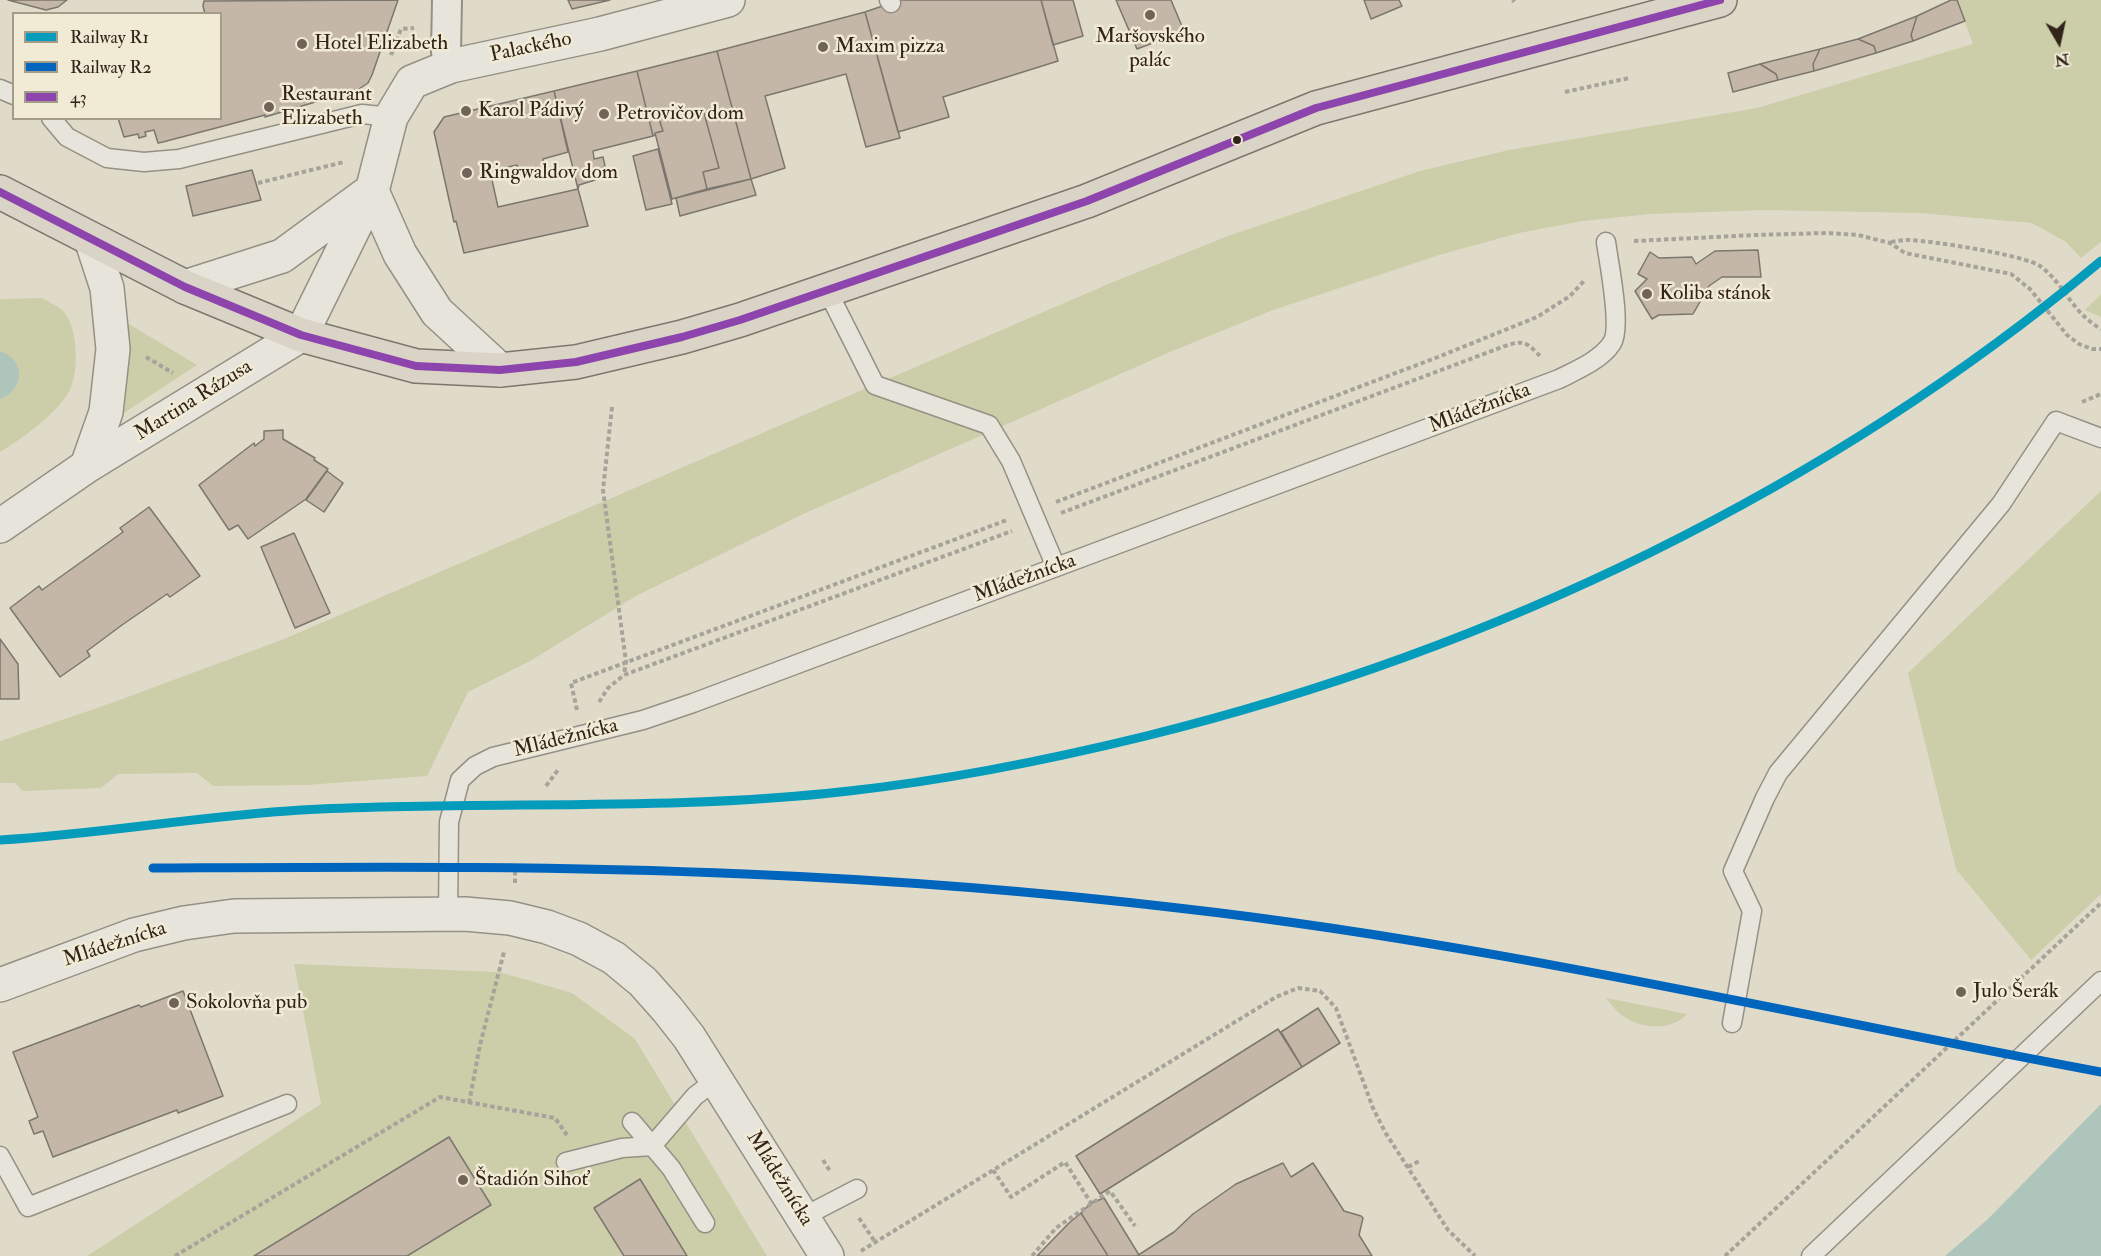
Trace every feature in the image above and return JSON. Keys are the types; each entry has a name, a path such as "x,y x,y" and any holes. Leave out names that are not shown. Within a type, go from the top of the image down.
{"main road":[{"path":"0,192 185,287 301,334 416,366 500,370 576,362 682,337 1088,201 1316,108 1720,0"}],"street":[{"path":"446,51 447,0"},
{"name":"Palackého","path":"301,334 372,191 393,112 412,82 451,66 600,34 728,0"},
{"path":"185,287 282,256 372,191 400,254 437,312 500,370"},
{"name":"Martina Rázusa","path":"87,466 106,412 113,349 107,288 91,239"},
{"name":"Martina Rázusa","path":"0,526 87,466 301,334"},
{"name":"Mládežnícka","path":"0,985 134,934 184,923 234,916 448,914 510,918 548,927 579,939 614,958 643,982 667,1009 716,1080 827,1256"}],"lane":[{"path":"53,120 66,137 107,158 144,162 179,159 362,114 393,112"},
{"name":"Mládežnícka","path":"448,914 449,822 460,780 475,766 493,757 643,720 683,706 1559,379 1604,353 1613,341 1617,327 1606,243"},
{"path":"827,290 875,385 989,425 1011,461 1056,567"},
{"path":"1732,1023 1752,911 1733,871 1778,773 2001,504 2056,421 2101,438"},
{"path":"1811,1256 2101,981"},
{"path":"575,1160 622,1149 652,1146 695,1096 716,1080"},
{"path":"0,1156 28,1206 287,1104"},
{"path":"632,1122 671,1168 705,1223"},
{"path":"803,1216 857,1189"}],"path":[{"path":"1565,92 1629,78"},
{"path":"258,183 320,167"},
{"path":"597,704 608,688 624,675 1035,516 1537,317 1570,296 1590,276 1606,243 1755,234 1858,235 1890,243 1905,253 2011,274 2030,289 2067,335 2079,344 2092,349 2101,349"},
{"path":"1890,243 1907,240 1939,243 2030,261 2049,274 2087,321 2101,328"},
{"path":"571,683 1517,342 1527,343 1547,362 1559,379"},
{"path":"145,356 179,377"},
{"path":"2073,406 2101,394"},
{"path":"612,407 603,490 626,662 624,675"},
{"path":"515,864 515,887"},
{"path":"1725,1256 2101,903"},
{"path":"469,1103 480,1046 504,948"},
{"path":"853,1256 1276,998 1298,988 1320,991 1336,1008 1373,1108 1448,1230 1475,1256"},
{"path":"175,1256 440,1098 555,1118 575,1160"},
{"path":"823,1160 830,1171"},
{"path":"1408,1167 1421,1160"},
{"path":"993,1170 1011,1197 1065,1162 1091,1203"},
{"path":"1032,1256 1056,1228 1110,1191 1135,1226"},
{"path":"854,1210 875,1242"}],"green space":[{"path":"1957,0 2101,0 2101,242 2081,258 2066,242 2032,223 1920,213 1764,210 1651,214 1583,221 1519,233 1439,255 1273,310 1170,352 799,516 636,596 530,661 468,692 427,776 307,785 213,786 197,773 118,774 101,788 22,791 15,783 0,783 0,741 106,705 284,639 1113,282 1228,236 1420,171 1509,150 1757,108 1973,44"},
{"path":"2101,294 2101,317 2085,310"},
{"path":"42,298 62,310 72,328 76,364 71,387 61,403 45,419 0,452 0,299"},
{"path":"124,321 197,365 119,416"},
{"path":"2101,491 2101,894 2031,960 1956,869 1908,673"},
{"name":"Štadión Sihoť","path":"294,964 499,972 572,993 635,1039 767,1256 87,1256 321,1104"},
{"path":"1606,998 1687,1014 1681,1020 1666,1026 1649,1026 1633,1022 1623,1016"}],"shaded area":[{"path":"0,351 14,361 19,375 14,389 0,399"},
{"path":"2101,1104 2101,1256 1945,1256 1988,1219"}],"building":[{"path":"8,0 67,0 58,7 46,10"},
{"name":"Hotel Elizabeth","path":"398,0 372,75 368,83 359,89 265,117 265,115 163,142 158,143 154,130 145,132 146,136 139,138 138,134 124,137 119,120 222,120 222,12 204,12 204,1"},
{"path":"568,0 610,0 572,9"},
{"path":"900,0 1041,0 1058,61 943,97 949,117 898,132 865,12"},
{"path":"1041,0 1073,0 1083,36 1053,45"},
{"name":"Maršovského palác","path":"1116,0 1171,0 1184,31 1137,49"},
{"path":"1364,0 1399,0 1402,6 1371,19"},
{"path":"1951,0 1957,0 1965,21 1913,41 1911,35 1917,16"},
{"path":"865,12 900,138 866,147 846,74 765,96 785,168 751,179 717,51"},
{"path":"1917,16 1911,35 1913,41 1876,53 1874,46 1858,39"},
{"path":"1858,39 1874,46 1876,53 1814,71 1813,64 1820,49"},
{"path":"1820,49 1813,64 1814,71 1778,80 1776,74 1760,64"},
{"path":"717,51 751,179 707,189 703,172 719,168 704,113 673,121 672,115 659,119 663,131 653,136 637,71"},
{"path":"1760,64 1776,74 1778,80 1733,92 1728,73"},
{"name":"Petrovičov dom","path":"637,71 653,136 593,151 594,159 603,157 605,166 602,168 605,177 579,185 578,189 554,91"},
{"name":"Ringwaldov dom","path":"554,91 568,152 543,159 545,167 541,172 524,176 519,173 517,165 490,171 498,207 578,189 588,226 464,253 456,221 454,222 434,132 444,117"},
{"path":"704,113 719,168 703,172 707,189 672,199 655,133 663,131 659,119 672,115 673,121"},
{"path":"658,149 672,204 646,210 633,156"},
{"path":"252,170 261,200 193,216 186,186"},
{"path":"751,179 756,195 680,216 676,198"},
{"path":"1758,250 1761,277 1722,277 1709,286 1693,314 1659,315 1652,319 1635,291 1647,279 1638,274 1650,252 1659,258 1692,257 1696,264 1715,251"},
{"path":"283,430 283,439 315,458 314,460 328,469 306,499 248,539 238,525 229,530 199,485 254,443 255,446 264,439 264,431"},
{"path":"327,471 343,483 324,512 306,500"},
{"path":"149,507 200,576 170,597 167,594 122,625 87,651 90,656 60,677 10,608 39,586 42,590 123,532 120,528"},
{"path":"294,533 330,613 295,628 261,547"},
{"path":"0,639 18,664 19,699 0,699"},
{"path":"183,991 223,1096 178,1113 177,1110 53,1157 43,1131 34,1134 29,1121 38,1117 13,1052"},
{"path":"1318,1008 1340,1043 1302,1067 1281,1032"},
{"path":"1278,1029 1302,1067 1100,1194 1076,1156"},
{"path":"449,1137 491,1205 407,1256 254,1256"},
{"path":"1283,1163 1291,1177 1313,1163 1344,1211 1363,1218 1359,1235 1372,1256 1137,1256 1174,1232 1193,1214 1236,1184"},
{"path":"640,1179 687,1256 624,1256 594,1208"},
{"path":"1104,1198 1139,1255 1108,1256 1081,1213 1091,1203"},
{"path":"1081,1213 1108,1256 1037,1256 1069,1223"}],"railway":[{"path":"0,840 74,835 291,811 399,806"}],"rail line":[{"name":"R1","path":"0,840 301,810 644,804 849,791 961,775 1146,736 1275,700 1403,658 1528,609 1650,552 1769,490 1885,420 1995,344 2101,261"},
{"name":"R2","path":"153,868 449,867 671,871 908,883 1124,902 1294,923 1526,960 2101,1072"}],"transit line":[{"name":"43","path":"0,192 185,287 301,335 416,366 500,370 576,362 682,337 740,320 1087,201 1316,108 1720,0"}],"place":[{"name":"Maršovského palác","path":"1150,15"},
{"name":"Hotel Elizabeth","path":"302,44"},
{"name":"Maxim pizza","path":"823,47"},
{"name":"Restaurant Elizabeth","path":"269,107"},
{"name":"Karol Pádivý","path":"466,111"},
{"name":"Petrovičov dom","path":"604,114"},
{"name":"Ringwaldov dom","path":"467,173"},
{"name":"Koliba stánok","path":"1647,294"},
{"name":"Julo Šerák","path":"1961,992"},
{"name":"Sokolovňa pub","path":"174,1003"},
{"name":"Štadión Sihoť","path":"463,1180"}]}
